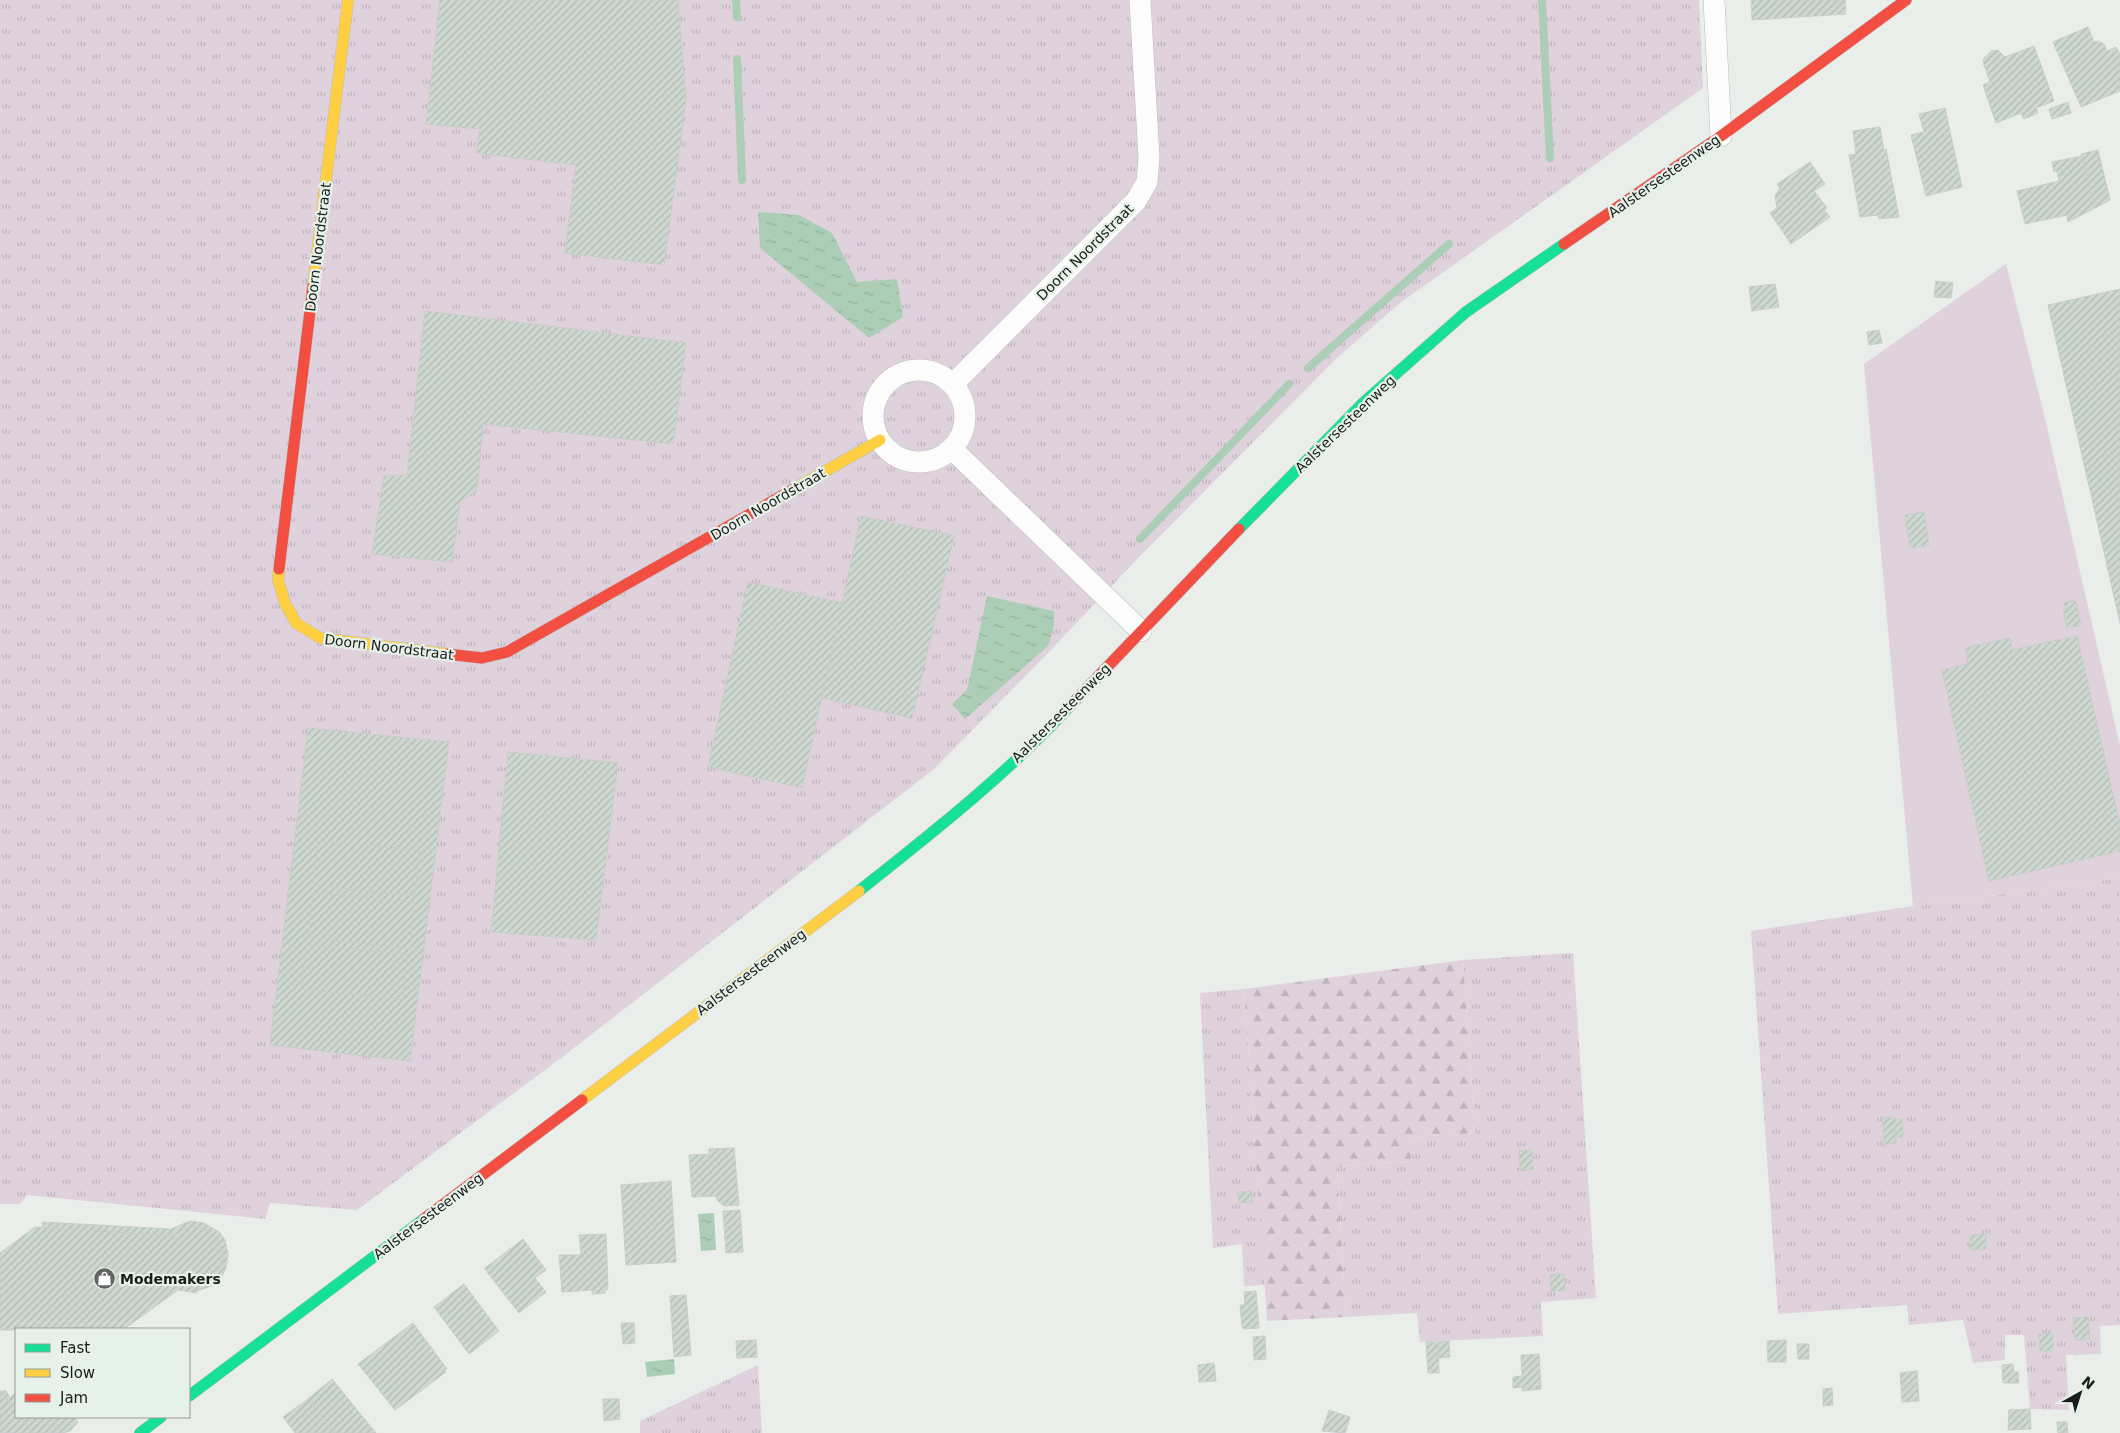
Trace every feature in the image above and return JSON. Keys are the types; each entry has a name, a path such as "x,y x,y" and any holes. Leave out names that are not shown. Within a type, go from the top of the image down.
{"main road":[{"name":"Doorn Noordstraat","path":"348,0 278,580 285,603 296,622 320,638 482,658 507,652 880,440"},
{"name":"Aalstersesteenweg","path":"190,1395 842,904 917,845 1002,772 1060,717 1141,630 1364,402 1466,312 1721,136 1906,0"},
{"path":"140,1433 160,1418"}],"street":[{"name":"Doorn Noordstraat","path":"953,384 1136,201 1147,182 1149,158 1140,0"},
{"path":"1714,0 1721,136"},
{"path":"924,370 938,374 953,384 961,398 965,414 961,435 952,449 939,457 924,462 898,456 880,440 874,427 873,414 875,402 881,389 895,376 910,371 924,370"},
{"path":"952,449 1141,630"}],"green space":[{"path":"0,0 1699,0 1703,88 1400,303 1338,357 1142,554 934,769 561,1058 357,1210 270,1203 265,1219 27,1195 20,1204 0,1204"},
{"path":"2006,264 2043,410 2120,746 2120,878 1913,906 1864,364"},
{"path":"2120,878 2120,1325 2100,1326 2101,1354 2066,1355 2069,1410 2030,1409 2024,1335 2005,1335 2005,1360 1973,1363 1963,1320 1909,1325 1907,1305 1778,1314 1751,931 1913,906"},
{"path":"1573,953 1596,1298 1541,1302 1543,1336 1420,1342 1417,1313 1346,1317 1337,1166 1411,1161 1409,1137 1475,1133 1463,960"},
{"path":"1463,960 1475,1133 1410,1137 1411,1161 1337,1166 1346,1317 1267,1321 1244,989"},
{"path":"1244,989 1265,1285 1244,1286 1242,1244 1213,1248 1200,993"},
{"path":"758,1365 762,1433 640,1433 640,1421"}],"water":[{"path":"758,212 799,215 832,233 857,282 897,279 903,317 869,338 760,248"},
{"path":"987,596 1054,611 1054,626 1048,646 965,719 952,704 967,690"},
{"path":"714,1213 716,1250 701,1251 698,1214"},
{"path":"674,1359 675,1374 647,1377 645,1362"}],"building":[{"path":"440,0 678,0 686,99 664,265 565,253 576,165 476,153 480,129 426,124"},
{"path":"1751,0 1845,0 1846,14 1752,20"},
{"path":"2088,27 2094,42 2098,41 2104,44 2107,51 2116,47 2120,54 2120,91 2081,107 2053,42"},
{"path":"2034,46 2054,101 2036,108 2038,113 2024,119 2021,113 1996,123 1983,85 1990,82 1983,62 1984,58 1991,51 1998,50 2005,57"},
{"path":"2068,102 2071,113 2052,119 2049,109"},
{"path":"1945,108 1962,187 1926,196 1911,135 1924,132 1919,114"},
{"path":"1880,127 1899,217 1879,219 1878,215 1860,217 1849,155 1856,154 1853,131"},
{"path":"2098,150 2110,200 2095,208 2081,154"},
{"path":"2082,156 2095,208 2068,222 2067,215 2025,224 2017,191 2059,181 2057,171 2054,172 2052,162"},
{"path":"1810,162 1825,184 1814,191 1827,208 1824,210 1830,217 1791,244 1770,213 1781,205 1782,192 1777,184"},
{"path":"1780,188 1782,192 1781,205 1777,208 1775,196"},
{"path":"1936,281 1953,283 1951,298 1934,297"},
{"path":"1775,284 1779,307 1752,311 1749,287"},
{"path":"2120,289 2120,623 2048,305"},
{"path":"425,311 686,343 673,444 483,424 477,491 460,502 452,562 372,554 384,476 407,475"},
{"path":"1879,330 1882,343 1869,345 1867,332"},
{"path":"1924,512 1929,545 1910,548 1905,515"},
{"path":"861,516 954,536 912,718 822,698"},
{"path":"748,582 842,603 802,788 708,767"},
{"path":"2075,600 2081,625 2067,628 2063,609 2066,609 2064,603"},
{"path":"2077,636 2120,825 2120,851 1989,881 1942,670 1968,664 1966,648 2010,638 2012,650"},
{"path":"308,728 449,742 410,1061 270,1045"},
{"path":"508,752 618,763 596,940 491,932"},
{"path":"318,841 419,850 415,896 313,885"},
{"path":"313,893 414,902 410,949 308,937"},
{"path":"306,945 407,954 403,1000 301,989"},
{"path":"1894,1117 1896,1143 1884,1144 1883,1118"},
{"path":"1894,1119 1902,1119 1903,1137 1896,1138"},
{"path":"734,1148 739,1205 724,1206 717,1200 716,1196 692,1197 689,1155 709,1154 709,1149"},
{"path":"1532,1150 1533,1169 1520,1170 1519,1151"},
{"path":"671,1181 676,1262 626,1265 621,1185"},
{"path":"1251,1191 1252,1202 1239,1203 1238,1192"},
{"path":"740,1210 743,1252 726,1253 723,1211"},
{"path":"190,1221 204,1223 219,1232 225,1240 228,1255 226,1268 221,1278 212,1286 196,1291 208,1287 205,1281 219,1270 223,1257 218,1241 206,1230 190,1228 173,1236 42,1228 43,1222 171,1229"},
{"name":"Modemakers","path":"35,1227 173,1236 185,1229 195,1227 206,1230 215,1237 223,1257 219,1270 205,1281 208,1287 197,1290 197,1293 178,1290 125,1328 15,1328 15,1330 0,1330 0,1253"},
{"path":"606,1234 608,1289 605,1290 605,1293 592,1294 592,1290 562,1292 559,1255 581,1255 579,1235"},
{"path":"1986,1234 1986,1249 1970,1250 1970,1235"},
{"path":"523,1239 546,1270 535,1278 546,1292 519,1313 485,1268"},
{"path":"1564,1274 1565,1291 1551,1291 1550,1275"},
{"path":"464,1284 499,1331 469,1354 434,1307"},
{"path":"1256,1291 1259,1328 1244,1329 1242,1327 1240,1305 1245,1305 1244,1292"},
{"path":"686,1295 691,1355 674,1357 670,1296"},
{"path":"2088,1317 2090,1339 2075,1340 2073,1318"},
{"path":"413,1323 447,1369 444,1370 446,1372 395,1410 358,1364"},
{"path":"621,1323 634,1323 635,1343 623,1344"},
{"path":"2039,1334 2053,1334 2053,1351 2040,1351"},
{"path":"1265,1336 1266,1359 1254,1360 1253,1337"},
{"path":"756,1340 757,1357 737,1358 736,1341"},
{"path":"1786,1340 1786,1362 1768,1362 1767,1341"},
{"path":"1449,1341 1450,1357 1439,1358 1438,1342"},
{"path":"1426,1342 1438,1342 1439,1373 1428,1373"},
{"path":"1797,1344 1809,1344 1809,1359 1798,1359"},
{"path":"1539,1354 1541,1389 1522,1391 1522,1387 1513,1388 1513,1377 1522,1376 1521,1355"},
{"path":"1214,1363 1216,1381 1199,1382 1198,1365"},
{"path":"2013,1364 2014,1372 2018,1372 2019,1383 2003,1383 2002,1365"},
{"path":"1917,1371 1918,1384 1901,1385 1900,1373"},
{"path":"332,1379 376,1433 334,1433 308,1399"},
{"path":"1918,1384 1919,1401 1902,1402 1901,1385"},
{"path":"1832,1388 1833,1405 1823,1406 1823,1389"},
{"path":"0,1390 15,1410 15,1418 22,1418 33,1433 12,1433 0,1418"},
{"path":"5,1390 10,1397 15,1393 15,1410 2,1392"},
{"path":"308,1399 334,1433 295,1433 283,1417"},
{"path":"603,1399 619,1399 620,1419 604,1421"},
{"path":"2030,1409 2031,1429 2008,1430 2009,1410"},
{"path":"1329,1410 1350,1417 1345,1433 1322,1431"},
{"path":"0,1418 12,1433 0,1433"},
{"path":"22,1418 52,1418 63,1433 33,1433"},
{"path":"52,1418 75,1418 78,1422 70,1431 63,1433"},
{"path":"2057,1422 2067,1422 2068,1433 2058,1433"}],"waterway":[{"path":"736,0 737,17"},
{"path":"1542,0 1550,158"},
{"path":"737,59 742,180"},
{"path":"1308,368 1449,244"},
{"path":"1140,539 1289,384"}],"traffic: fast":[{"path":"1239,529 1364,402 1466,312 1564,244"},
{"path":"859,891 994,780 1069,707"},
{"path":"190,1395 424,1219"},
{"path":"140,1433 160,1418"}],"traffic: slow":[{"path":"313,286 348,0"},
{"path":"794,489 880,440"},
{"path":"279,569 278,580 285,603 296,623 320,638 447,654"},
{"path":"582,1100 859,891"}],"traffic: jam":[{"path":"1564,244 1721,136 1906,0"},
{"path":"279,569 313,286"},
{"path":"447,654 482,658 507,652 794,489"},
{"path":"1069,707 1239,529"},
{"path":"424,1219 582,1100"}],"place":[{"name":"Modemakers","path":"104,1279"}]}
